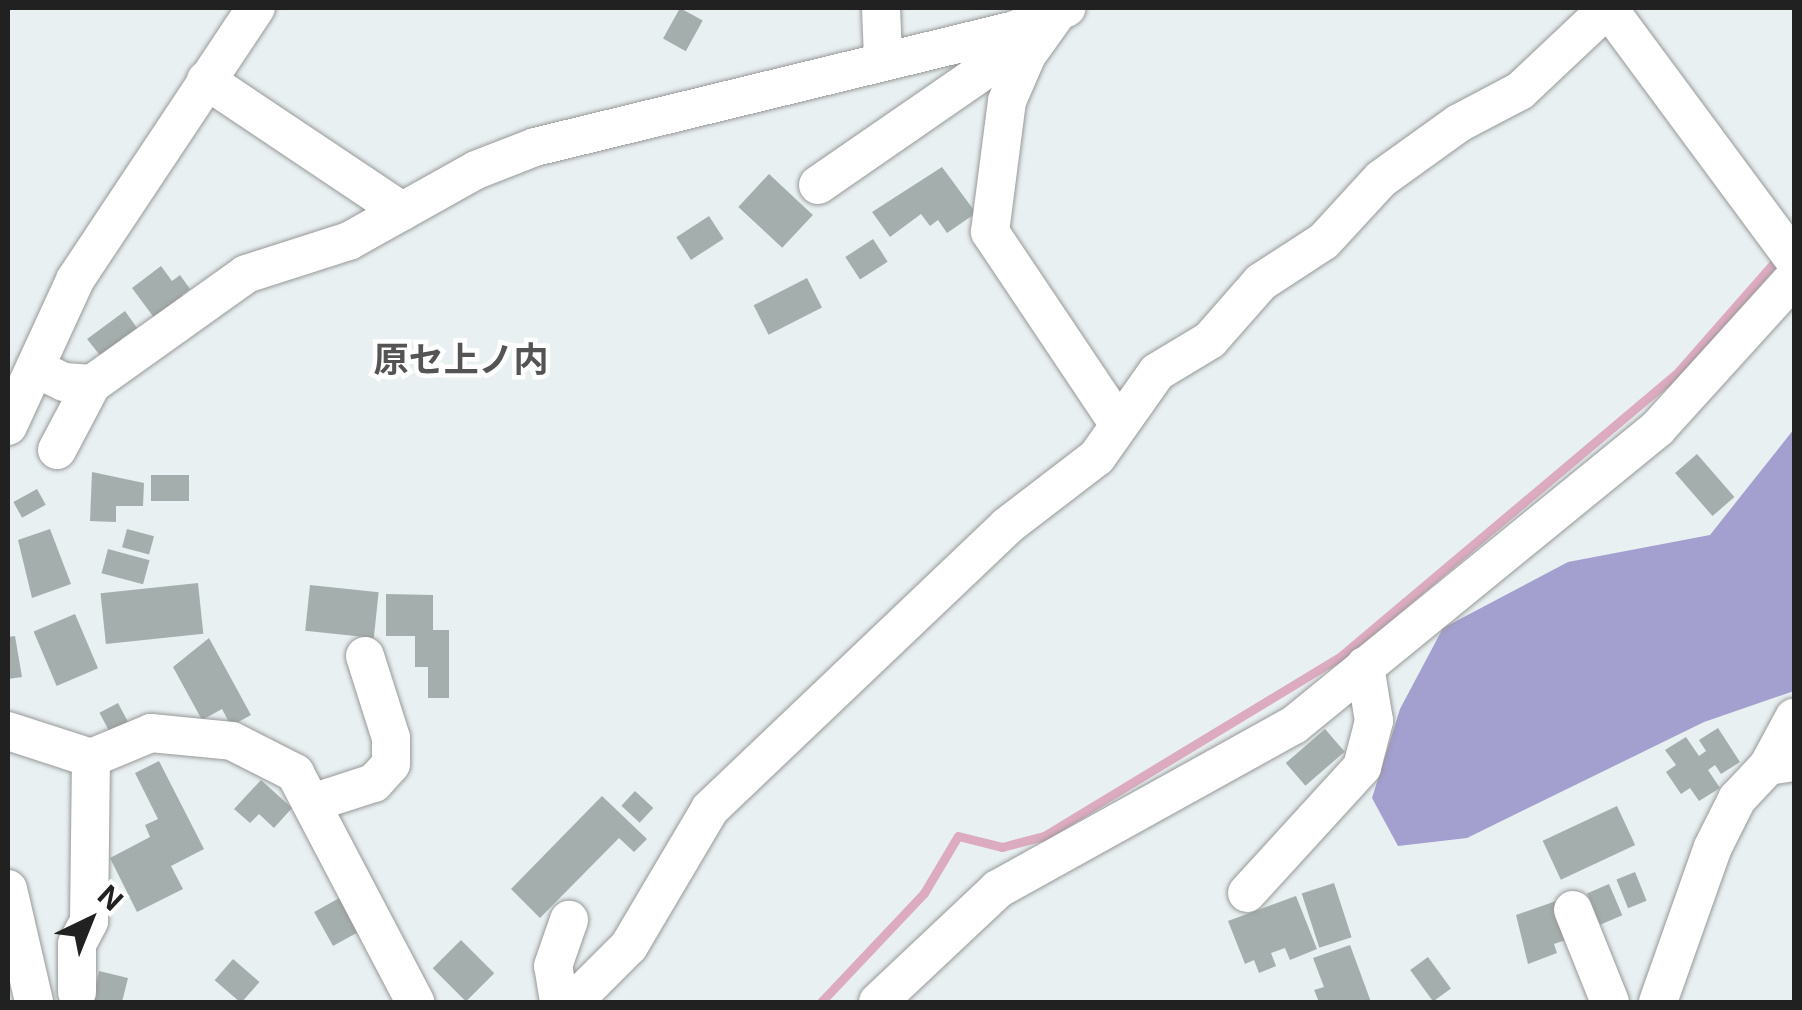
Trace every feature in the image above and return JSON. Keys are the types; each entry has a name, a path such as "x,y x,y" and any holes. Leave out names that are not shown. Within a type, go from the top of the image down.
{"street":[{"path":"8,426 74,280 256,8"},
{"path":"881,8 883,58"},
{"path":"573,1002 630,946 710,809 1007,526 1097,457 1157,372 1210,340 1261,282 1324,240 1381,179 1459,123 1520,91 1608,8 1786,249"},
{"path":"1062,10 1027,55 1007,101 989,202 990,232 1118,423"},
{"path":"57,450 92,384 246,274 348,241 476,170 535,147 883,58 1014,30 1062,10"},
{"path":"818,186 986,69 1014,30"},
{"path":"206,80 402,211"},
{"path":"878,1002 998,889 1213,776 1294,726 1658,428 1794,278"},
{"path":"35,368 64,382 92,384"},
{"path":"314,802 374,784 391,764 391,738 365,656"},
{"path":"1247,893 1348,784 1372,747 1373,697 1365,666"},
{"path":"1658,1002 1713,847 1737,799 1781,764 1794,718"},
{"path":"8,731 91,758 151,733 232,741 294,773 314,802 415,1002"},
{"path":"77,992 78,944 89,921 91,758"},
{"path":"8,889 34,1002"},
{"path":"1573,910 1610,1002"},
{"path":"559,1002 553,966 568,920"},
{"path":"24,949 78,944"}],"shaded area":[{"path":"1794,429 1794,691 1704,722 1467,838 1398,846 1372,798 1400,709 1443,628 1568,562 1710,535"}],"building":[{"path":"680,8 703,21 686,51 663,39"},
{"path":"942,167 976,213 947,233 938,220 930,226 921,214 890,237 872,212"},
{"path":"769,174 813,215 782,248 738,207"},
{"path":"709,216 724,239 691,260 676,237"},
{"path":"873,239 888,262 860,280 845,257"},
{"path":"161,266 172,281 180,275 190,289 182,295 187,302 158,323 132,288"},
{"path":"807,278 822,307 769,335 754,305"},
{"path":"125,311 137,328 121,339 127,347 106,363 87,339"},
{"path":"1697,454 1734,497 1713,516 1675,473"},
{"path":"92,472 144,483 143,506 116,506 116,522 90,521"},
{"path":"151,475 189,475 189,501 151,501"},
{"path":"37,489 46,505 22,518 13,502"},
{"path":"50,529 71,584 32,598 18,540"},
{"path":"127,529 154,536 149,555 122,547"},
{"path":"108,549 150,560 143,584 102,573"},
{"path":"198,583 203,634 106,644 101,593"},
{"path":"310,585 379,592 374,638 305,631"},
{"path":"386,594 433,595 433,630 449,630 449,698 428,698 428,667 415,667 415,636 386,636"},
{"path":"75,614 98,668 57,686 34,632"},
{"path":"15,636 22,677 8,679 8,637"},
{"path":"209,638 251,715 231,726 222,709 202,720 173,667"},
{"path":"118,703 129,724 111,734 99,713"},
{"path":"1718,728 1740,762 1721,774 1715,765 1708,770 1720,788 1699,801 1690,788 1681,794 1666,772 1676,765 1665,750 1686,737 1699,756 1706,751 1699,740"},
{"path":"1325,729 1345,752 1305,786 1286,763"},
{"path":"159,761 204,849 171,866 183,889 137,912 110,858 150,837 145,825 158,819 135,773"},
{"path":"261,780 292,808 274,828 259,814 250,823 234,809"},
{"path":"635,791 653,808 640,823 621,806"},
{"path":"602,796 647,839 634,852 619,838 540,918 511,889"},
{"path":"1617,806 1635,845 1561,880 1543,841"},
{"path":"1635,872 1647,901 1628,908 1616,879"},
{"path":"1334,883 1352,937 1319,948 1302,894"},
{"path":"1609,884 1622,915 1600,925 1587,893"},
{"path":"343,896 362,930 333,946 314,912"},
{"path":"1296,896 1317,949 1290,960 1285,948 1271,953 1276,966 1259,973 1254,960 1245,964 1228,921"},
{"path":"1559,900 1572,938 1554,944 1557,953 1528,964 1516,915"},
{"path":"461,940 494,973 466,1002 433,968"},
{"path":"1350,945 1371,1002 1319,1002 1314,990 1324,987 1313,958"},
{"path":"1428,957 1451,989 1433,1001 1410,970"},
{"path":"233,959 259,982 240,1002 215,980"},
{"path":"99,971 128,978 122,1002 92,1002"}],"waterway":[{"path":"821,1002 924,893 958,836 1002,847 1044,836 1341,656 1678,372 1780,256"}],"district":[{"name":"原セ上ノ内","path":"461,359"}]}
